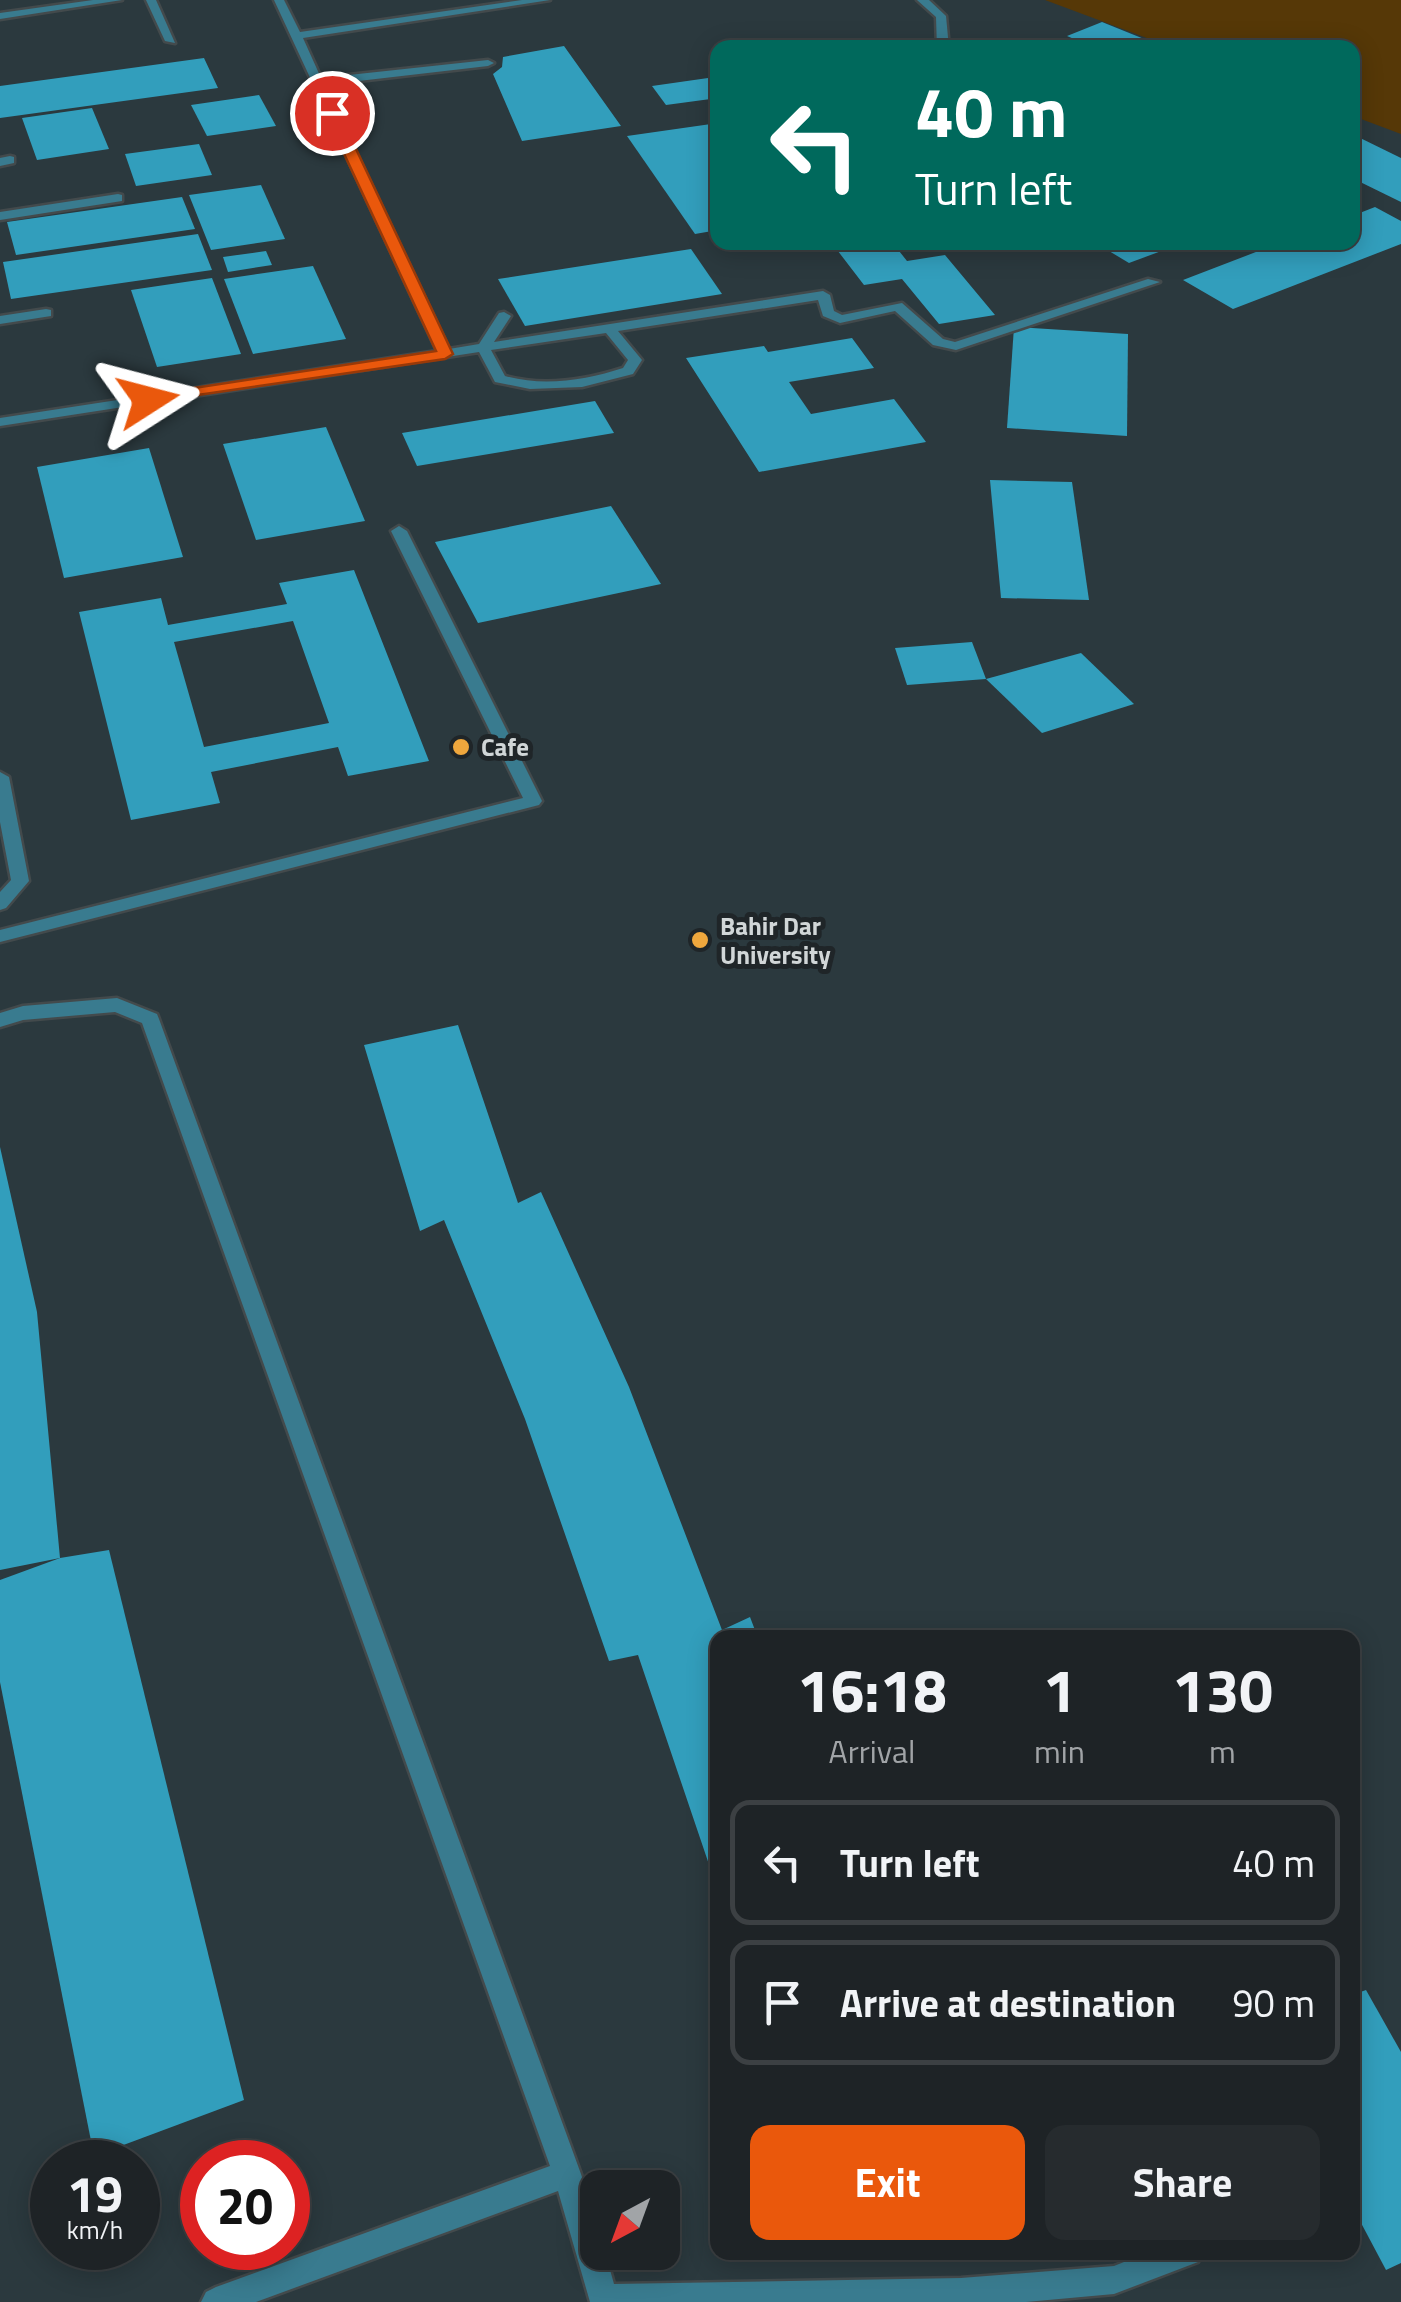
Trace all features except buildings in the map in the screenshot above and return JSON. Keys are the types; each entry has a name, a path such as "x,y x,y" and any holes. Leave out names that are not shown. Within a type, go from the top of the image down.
{"lane":[{"path":"0,16 118,0"},
{"path":"151,0 171,41"},
{"path":"279,0 445,354"},
{"path":"295,36 545,0"},
{"path":"922,0 941,16 942,40"},
{"path":"317,82 488,63"},
{"path":"0,216 118,198"},
{"path":"0,422 824,295 828,313 840,318 897,306 938,342 956,346 1153,282"},
{"path":"0,320 46,314"},
{"path":"483,348 504,316"},
{"path":"483,348 500,379 513,384 604,378 628,371 634,360 609,328"},
{"path":"0,936 533,801 399,531"},
{"path":"0,777 20,881 0,904"},
{"path":"0,1020 23,1013 117,1005 150,1020 567,2174 605,2300 961,2293 1114,2280 1167,2260"},
{"path":"216,2302 567,2174"}],"shaded area":[{"name":"Bahir Dar University","path":"0,0 1401,0 1401,2302 0,2302"},
{"path":"1045,0 1401,0 1401,134 1360,119 1360,40 1152,40"}],"place":[{"name":"Cafe","path":"461,747"},
{"name":"Bahir Dar University","path":"700,940"}],"route":[{"path":"148,400 445,354 332,113"}]}
